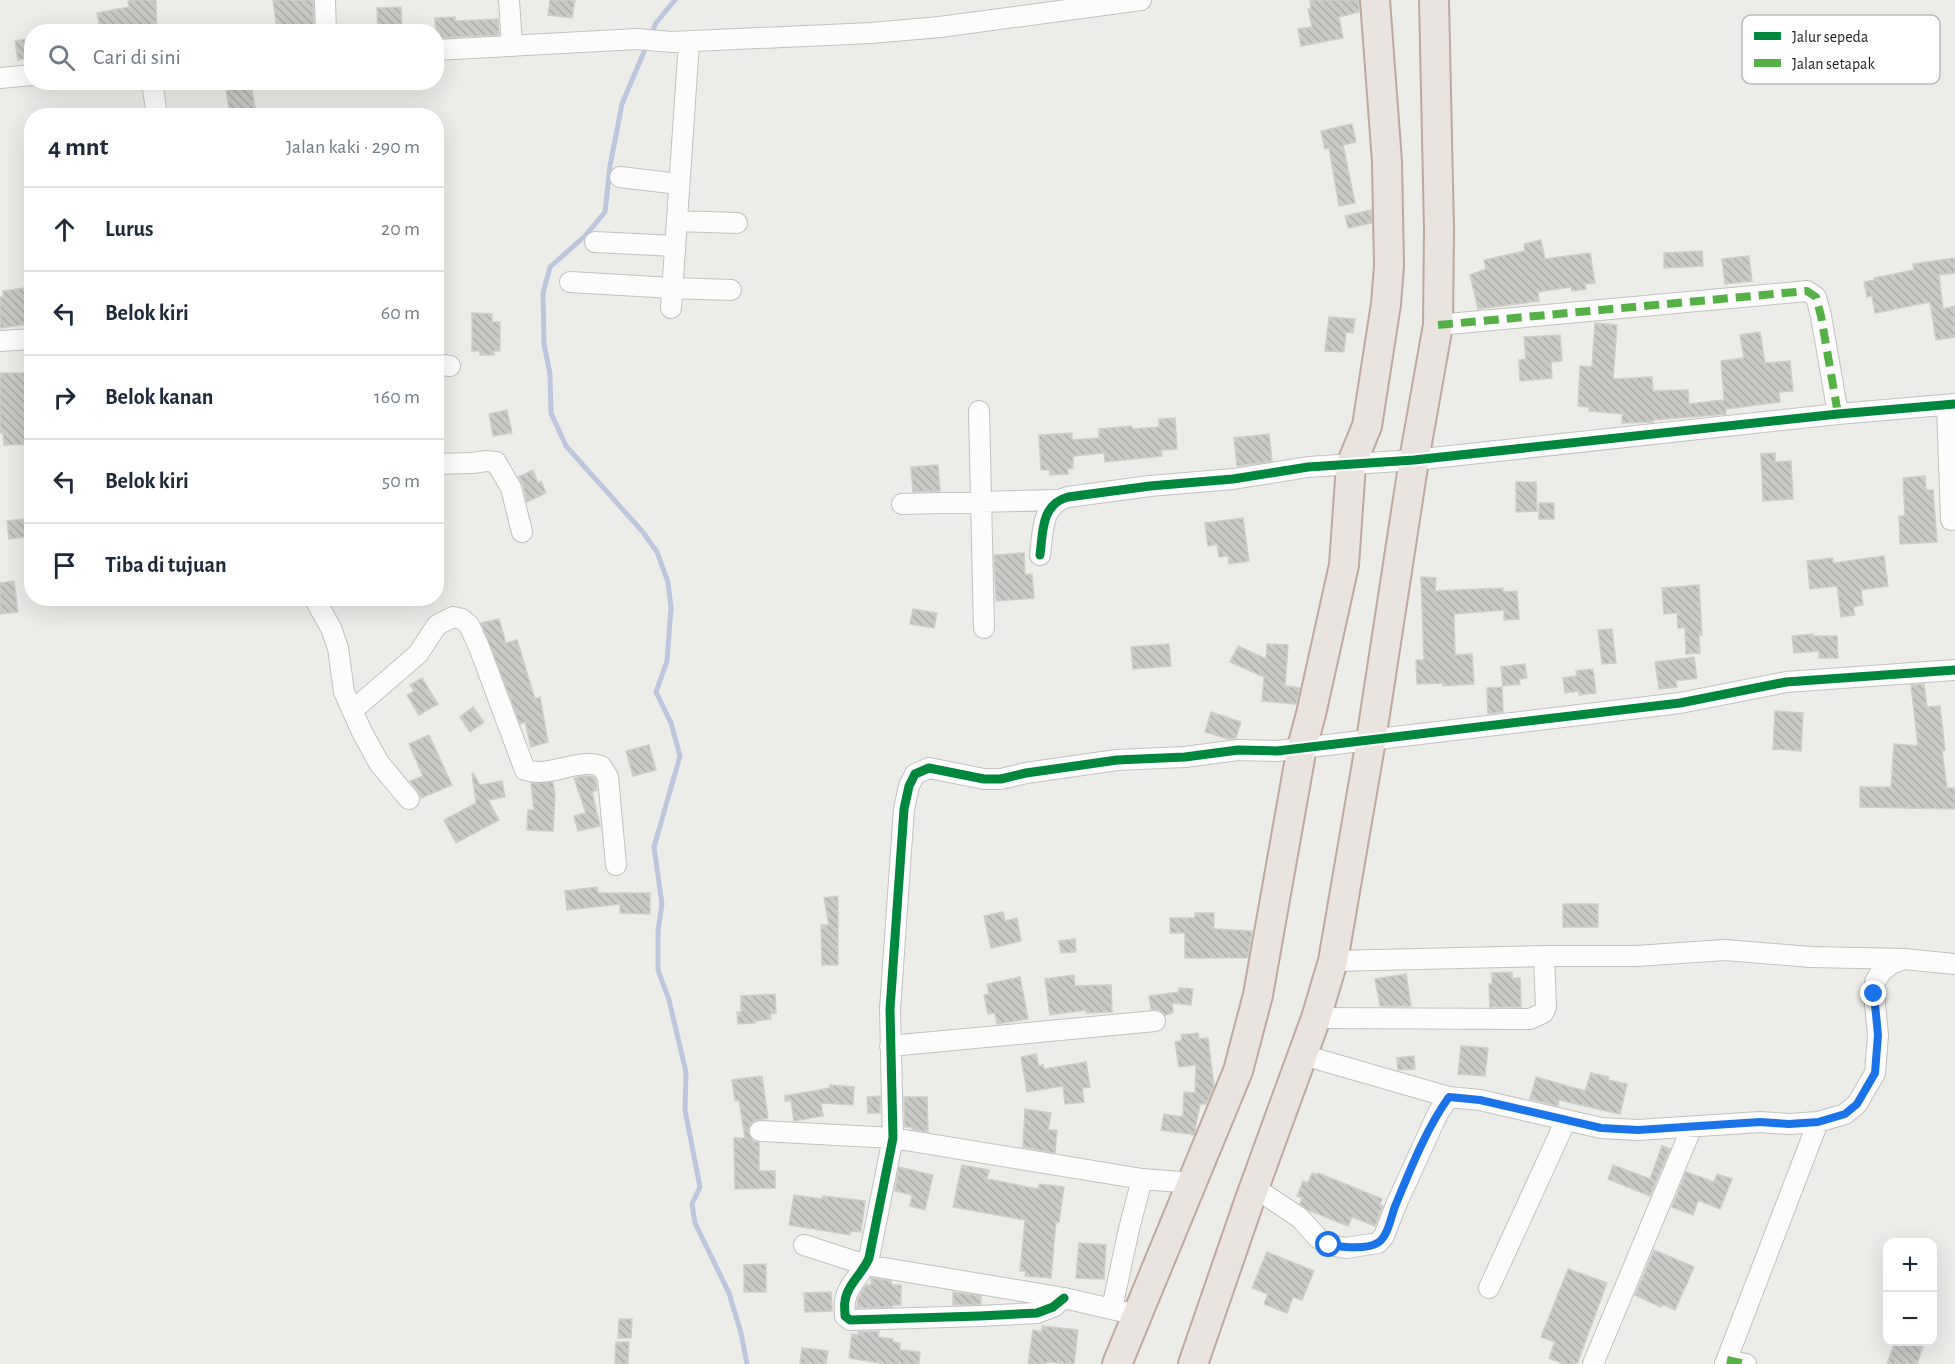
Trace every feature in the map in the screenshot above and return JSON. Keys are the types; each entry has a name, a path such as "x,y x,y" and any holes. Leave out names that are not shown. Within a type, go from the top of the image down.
{"highway":[{"path":"1117,1364 1125,1311 1192,1183 1238,1071 1256,1003 1302,747 1344,565 1351,465 1367,426 1386,304 1389,266 1387,162 1375,0"},
{"path":"1193,1364 1316,1018 1333,961 1371,740 1413,460 1438,325 1439,229 1434,0"}],"street":[{"path":"325,0 326,24"},
{"path":"509,0 512,46"},
{"path":"444,50 636,39 680,42 871,33 940,27 1141,0"},
{"path":"672,298 679,184 680,42"},
{"path":"0,78 24,76"},
{"path":"153,90 155,108"},
{"path":"620,177 679,184"},
{"path":"677,221 737,223"},
{"path":"595,242 675,246"},
{"path":"570,282 672,298 731,290"},
{"path":"1438,325 1807,291 1816,297 1821,316 1838,414"},
{"path":"0,341 24,340"},
{"path":"902,504 1058,500 1150,486 1233,479 1308,467 1413,460 1838,414 1951,405 1951,520"},
{"path":"979,411 984,628"},
{"path":"444,464 496,462 512,488 522,532"},
{"path":"1040,555 1044,522 1050,508 1058,500"},
{"path":"319,606 332,628 338,648 344,692 362,732 379,763 410,800"},
{"path":"353,710 418,654 437,625 453,617 462,619 469,625 479,647 525,770 537,774 592,763 602,766 610,787 616,865"},
{"path":"1064,1298 1053,1307 1037,1313 850,1320 845,1316 845,1301 848,1292 866,1265 874,1238 893,1138 890,1009 904,809 909,786 915,774 929,768 984,779 1001,779 1026,773 1117,760 1185,758 1238,750 1277,751 1680,703 1786,682 1955,670"},
{"path":"1333,961 1636,956 1725,950 1811,957 1904,959 1955,964"},
{"path":"1316,1018 1530,1019 1543,1013 1546,1007 1544,956"},
{"path":"1303,1054 1449,1097 1480,1100 1601,1128 1818,1122 1845,1114 1857,1104 1870,1083 1875,1073 1878,1035 1875,982 1881,972 1891,964 1904,959"},
{"path":"891,1046 1155,1021"},
{"path":"1255,1188 1300,1218 1318,1238 1329,1245 1346,1248 1378,1243 1384,1236 1438,1113 1449,1097"},
{"path":"1489,1288 1566,1120"},
{"path":"1746,1364 1726,1362 1818,1122"},
{"path":"1593,1364 1692,1127"},
{"path":"760,1131 893,1138 1142,1179 1192,1183"},
{"path":"804,1245 866,1265 1064,1298 1125,1311 1129,1229 1142,1179"}],"building":[{"path":"128,0 156,0 157,24 99,24 97,13 129,7"},
{"path":"273,0 313,0 314,24 276,24"},
{"path":"550,0 575,0 572,18 548,15"},
{"path":"1359,0 1359,12 1339,17 1343,38 1301,46 1298,29 1312,27 1308,9 1311,8 1310,1"},
{"path":"401,7 402,24 378,24 377,8"},
{"path":"455,17 455,21 498,19 499,35 444,38 444,24 435,24 435,18"},
{"path":"24,39 24,59 18,60 15,41"},
{"path":"226,90 252,90 255,108 229,108"},
{"path":"1352,124 1356,142 1343,145 1355,203 1339,206 1329,148 1325,149 1321,131"},
{"path":"1371,210 1372,223 1348,228 1345,216"},
{"path":"1541,240 1545,259 1590,253 1595,283 1585,284 1586,289 1572,291 1571,287 1538,292 1539,301 1478,309 1470,275 1486,269 1484,260 1525,251 1524,244"},
{"path":"1702,251 1703,266 1664,268 1664,253"},
{"path":"1749,256 1752,281 1725,284 1722,259"},
{"path":"1955,258 1955,273 1939,275 1943,309 1955,306 1955,337 1936,340 1930,302 1875,313 1872,296 1867,297 1864,282 1914,270 1913,264"},
{"path":"24,288 24,325 0,328 0,297 3,297 3,291"},
{"path":"472,313 492,314 492,322 500,322 500,351 494,351 494,355 480,355 480,351 472,351"},
{"path":"1329,317 1355,319 1353,333 1346,332 1344,352 1325,351"},
{"path":"1595,323 1617,325 1613,379 1652,377 1653,391 1688,390 1689,404 1724,400 1721,361 1744,358 1740,335 1760,332 1765,363 1790,361 1793,391 1779,392 1780,402 1726,409 1726,414 1622,423 1622,414 1589,411 1589,407 1578,406 1580,366 1592,367"},
{"path":"1560,335 1562,361 1551,362 1552,378 1520,381 1519,360 1526,359 1524,337"},
{"path":"0,373 24,373 24,444 4,445 3,433 0,433"},
{"path":"507,410 512,433 493,436 489,414"},
{"path":"1175,418 1177,449 1161,450 1162,456 1105,462 1104,453 1073,456 1073,468 1067,469 1068,474 1050,475 1050,470 1041,470 1039,435 1072,433 1072,440 1099,438 1099,429 1132,426 1132,429 1159,427 1159,419"},
{"path":"1269,434 1272,461 1237,466 1234,438"},
{"path":"1775,453 1775,462 1791,461 1793,499 1763,501 1761,454"},
{"path":"938,465 940,491 913,492 911,467"},
{"path":"533,470 538,483 541,481 546,493 527,502 523,485 518,477"},
{"path":"1925,476 1926,490 1933,490 1937,542 1900,544 1899,516 1905,516 1903,478"},
{"path":"1516,482 1536,482 1537,511 1516,512"},
{"path":"1539,503 1554,503 1554,519 1539,519"},
{"path":"1243,518 1249,561 1229,564 1228,556 1219,557 1217,544 1208,546 1205,523"},
{"path":"24,519 24,537 9,539 7,521"},
{"path":"1024,553 1025,575 1032,574 1034,598 996,601 994,555"},
{"path":"1884,556 1888,586 1861,590 1863,605 1853,607 1855,615 1841,617 1837,586 1810,589 1807,561 1833,558 1833,563"},
{"path":"1421,577 1436,578 1435,591 1503,588 1503,592 1517,591 1519,619 1504,620 1504,610 1454,614 1455,655 1472,654 1474,684 1443,686 1443,683 1417,684 1416,660 1424,660"},
{"path":"14,581 18,612 0,614 0,583"},
{"path":"1699,585 1702,635 1699,635 1700,653 1686,654 1685,628 1678,628 1677,613 1664,614 1662,588"},
{"path":"913,609 937,613 934,628 910,624"},
{"path":"499,619 506,643 517,640 535,699 540,697 548,742 531,747 525,722 520,724 481,623"},
{"path":"1612,629 1616,663 1602,664 1598,630"},
{"path":"1813,634 1813,636 1837,636 1838,658 1819,658 1819,651 1794,653 1792,636"},
{"path":"1169,644 1171,666 1133,669 1131,647"},
{"path":"1267,644 1288,645 1285,686 1300,688 1296,704 1262,701 1264,677 1230,662 1238,646 1266,659"},
{"path":"1694,657 1697,678 1676,681 1677,687 1659,689 1655,662"},
{"path":"1525,664 1527,678 1519,679 1520,684 1503,686 1501,667"},
{"path":"1593,669 1596,693 1579,695 1579,691 1565,693 1563,678 1577,676 1576,671"},
{"path":"422,678 438,704 419,715 407,695 414,691 410,685"},
{"path":"1924,684 1927,707 1940,706 1945,750 1942,751 1947,788 1955,788 1955,809 1860,807 1860,787 1891,787 1894,744 1918,746 1911,685"},
{"path":"1502,687 1503,712 1488,714 1487,688"},
{"path":"473,707 484,722 470,732 460,717"},
{"path":"1775,711 1803,713 1801,751 1773,749"},
{"path":"1211,712 1241,722 1236,738 1228,739 1205,732"},
{"path":"429,735 452,785 421,798 410,781 423,776 409,744"},
{"path":"649,745 656,770 633,776 626,751"},
{"path":"473,773 480,785 502,781 505,797 488,800 499,820 456,843 444,820 476,803"},
{"path":"594,777 596,781 597,790 592,792 600,826 578,831 574,816 586,813 574,778"},
{"path":"553,782 555,796 553,831 527,830 528,810 534,810 531,783"},
{"path":"597,887 598,893 650,893 650,914 620,913 620,904 567,910 565,891"},
{"path":"838,896 838,965 822,965 821,925 829,925 824,898"},
{"path":"1563,904 1598,904 1598,927 1563,927"},
{"path":"1003,912 1005,921 1017,918 1021,941 991,948 984,916"},
{"path":"1195,913 1214,913 1214,929 1252,931 1248,958 1185,958 1185,933 1170,933 1170,918 1195,918"},
{"path":"1075,939 1076,952 1061,953 1059,941"},
{"path":"1512,972 1512,978 1520,978 1521,1007 1490,1007 1489,984 1492,984 1492,973"},
{"path":"1406,974 1411,1006 1380,1006 1375,979"},
{"path":"1074,975 1075,986 1111,985 1112,1012 1086,1013 1086,1010 1050,1015 1045,979"},
{"path":"1020,977 1028,1019 997,1024 995,1013 988,1014 984,995 989,994 987,984"},
{"path":"1179,988 1193,989 1191,1005 1172,1003 1173,1013 1165,1015 1159,1010 1151,1009 1149,996 1179,992"},
{"path":"775,994 776,1013 770,1014 771,1019 738,1024 737,1012 741,1012 741,996"},
{"path":"1198,1033 1199,1039 1208,1038 1214,1086 1206,1104 1200,1104 1194,1135 1161,1130 1164,1114 1183,1117 1184,1092 1195,1093 1196,1065 1179,1067 1175,1042 1182,1041 1181,1035"},
{"path":"1461,1046 1488,1048 1485,1076 1458,1074"},
{"path":"1036,1054 1039,1066 1043,1065 1044,1069 1086,1062 1090,1087 1082,1088 1084,1102 1065,1104 1063,1086 1027,1092 1021,1057"},
{"path":"1414,1056 1415,1069 1398,1070 1397,1058"},
{"path":"1591,1073 1627,1084 1620,1114 1559,1100 1558,1106 1530,1099 1536,1077 1585,1091"},
{"path":"762,1076 768,1118 754,1121 748,1131 753,1141 759,1143 759,1171 775,1171 775,1188 735,1189 734,1138 745,1138 739,1100 735,1101 732,1080"},
{"path":"830,1085 854,1087 853,1105 821,1103 823,1116 794,1121 791,1101 785,1101 785,1096 830,1088"},
{"path":"880,1096 880,1113 868,1113 867,1097"},
{"path":"904,1097 927,1097 928,1132 905,1127"},
{"path":"1025,1109 1051,1113 1048,1130 1057,1130 1055,1153 1023,1147"},
{"path":"1662,1146 1670,1149 1650,1196 1608,1179 1613,1165 1650,1179"},
{"path":"962,1165 989,1170 987,1179 1038,1189 1039,1184 1064,1187 1059,1222 1056,1221 1051,1278 1025,1276 1026,1271 1020,1271 1025,1220 953,1207"},
{"path":"899,1167 933,1175 925,1210 910,1206 912,1195 895,1191"},
{"path":"1686,1172 1714,1182 1717,1174 1732,1179 1720,1209 1698,1200 1693,1215 1672,1207"},
{"path":"1312,1173 1317,1175 1318,1173 1382,1199 1380,1205 1383,1206 1375,1226 1352,1217 1348,1226 1308,1210 1300,1204 1302,1198 1297,1196 1303,1181 1308,1183"},
{"path":"794,1195 865,1201 861,1232 851,1231 850,1235 789,1225"},
{"path":"1079,1243 1106,1245 1104,1279 1076,1278"},
{"path":"1654,1250 1694,1267 1675,1310 1662,1304 1661,1307 1635,1295"},
{"path":"1267,1252 1314,1271 1302,1300 1293,1297 1287,1313 1264,1304 1268,1294 1252,1288"},
{"path":"766,1264 766,1292 744,1292 744,1265"},
{"path":"1568,1269 1607,1283 1577,1364 1564,1364 1549,1358 1555,1342 1541,1337"},
{"path":"871,1278 891,1281 892,1285 901,1285 901,1305 857,1308 862,1291 866,1285 871,1285"},
{"path":"831,1292 832,1311 805,1312 804,1293"},
{"path":"953,1292 981,1296 981,1304 953,1305"},
{"path":"619,1319 632,1319 631,1338 618,1338"},
{"path":"1042,1326 1078,1330 1074,1364 1046,1362 1046,1364 1028,1364 1033,1330 1042,1332"},
{"path":"879,1331 878,1337 893,1339 893,1342 900,1343 900,1350 920,1352 919,1364 885,1364 849,1358 852,1334"},
{"path":"616,1342 629,1342 628,1364 615,1364"},
{"path":"1893,1346 1923,1347 1917,1364 1887,1364"},
{"path":"802,1348 828,1351 826,1364 800,1364"}],"waterway":[{"path":"675,0 656,23 622,104 610,166 605,212 585,236 550,267 543,293 544,344 550,374 551,413 566,446 642,531 657,552 668,582 671,608 667,661 656,692 671,723 680,756 654,847 662,904 658,931 658,970 669,1000 686,1072 685,1110 700,1187 692,1204 695,1223 729,1293 741,1333 747,1364"}],"marked path":[{"path":"1438,325 1807,291 1816,297 1821,316 1838,414"},
{"path":"1727,1360 1746,1364"}],"cycle path":[{"path":"1040,555 1043,528 1048,512 1059,501 1068,497 1150,486 1233,479 1308,467 1414,460 1838,414 1955,404"},
{"path":"1064,1298 1053,1307 1037,1313 850,1320 845,1316 846,1295 869,1258 893,1138 890,1009 904,809 909,786 915,774 929,768 984,779 1001,779 1026,773 1117,760 1185,757 1238,750 1277,751 1680,703 1786,682 1955,670"}],"route":[{"path":"1329,1245 1346,1248 1365,1246 1378,1243 1384,1236 1438,1113 1449,1097 1480,1100 1601,1128 1626,1130 1760,1122 1789,1124 1818,1122 1845,1114 1857,1104 1875,1073 1878,1035 1874,994"}]}
